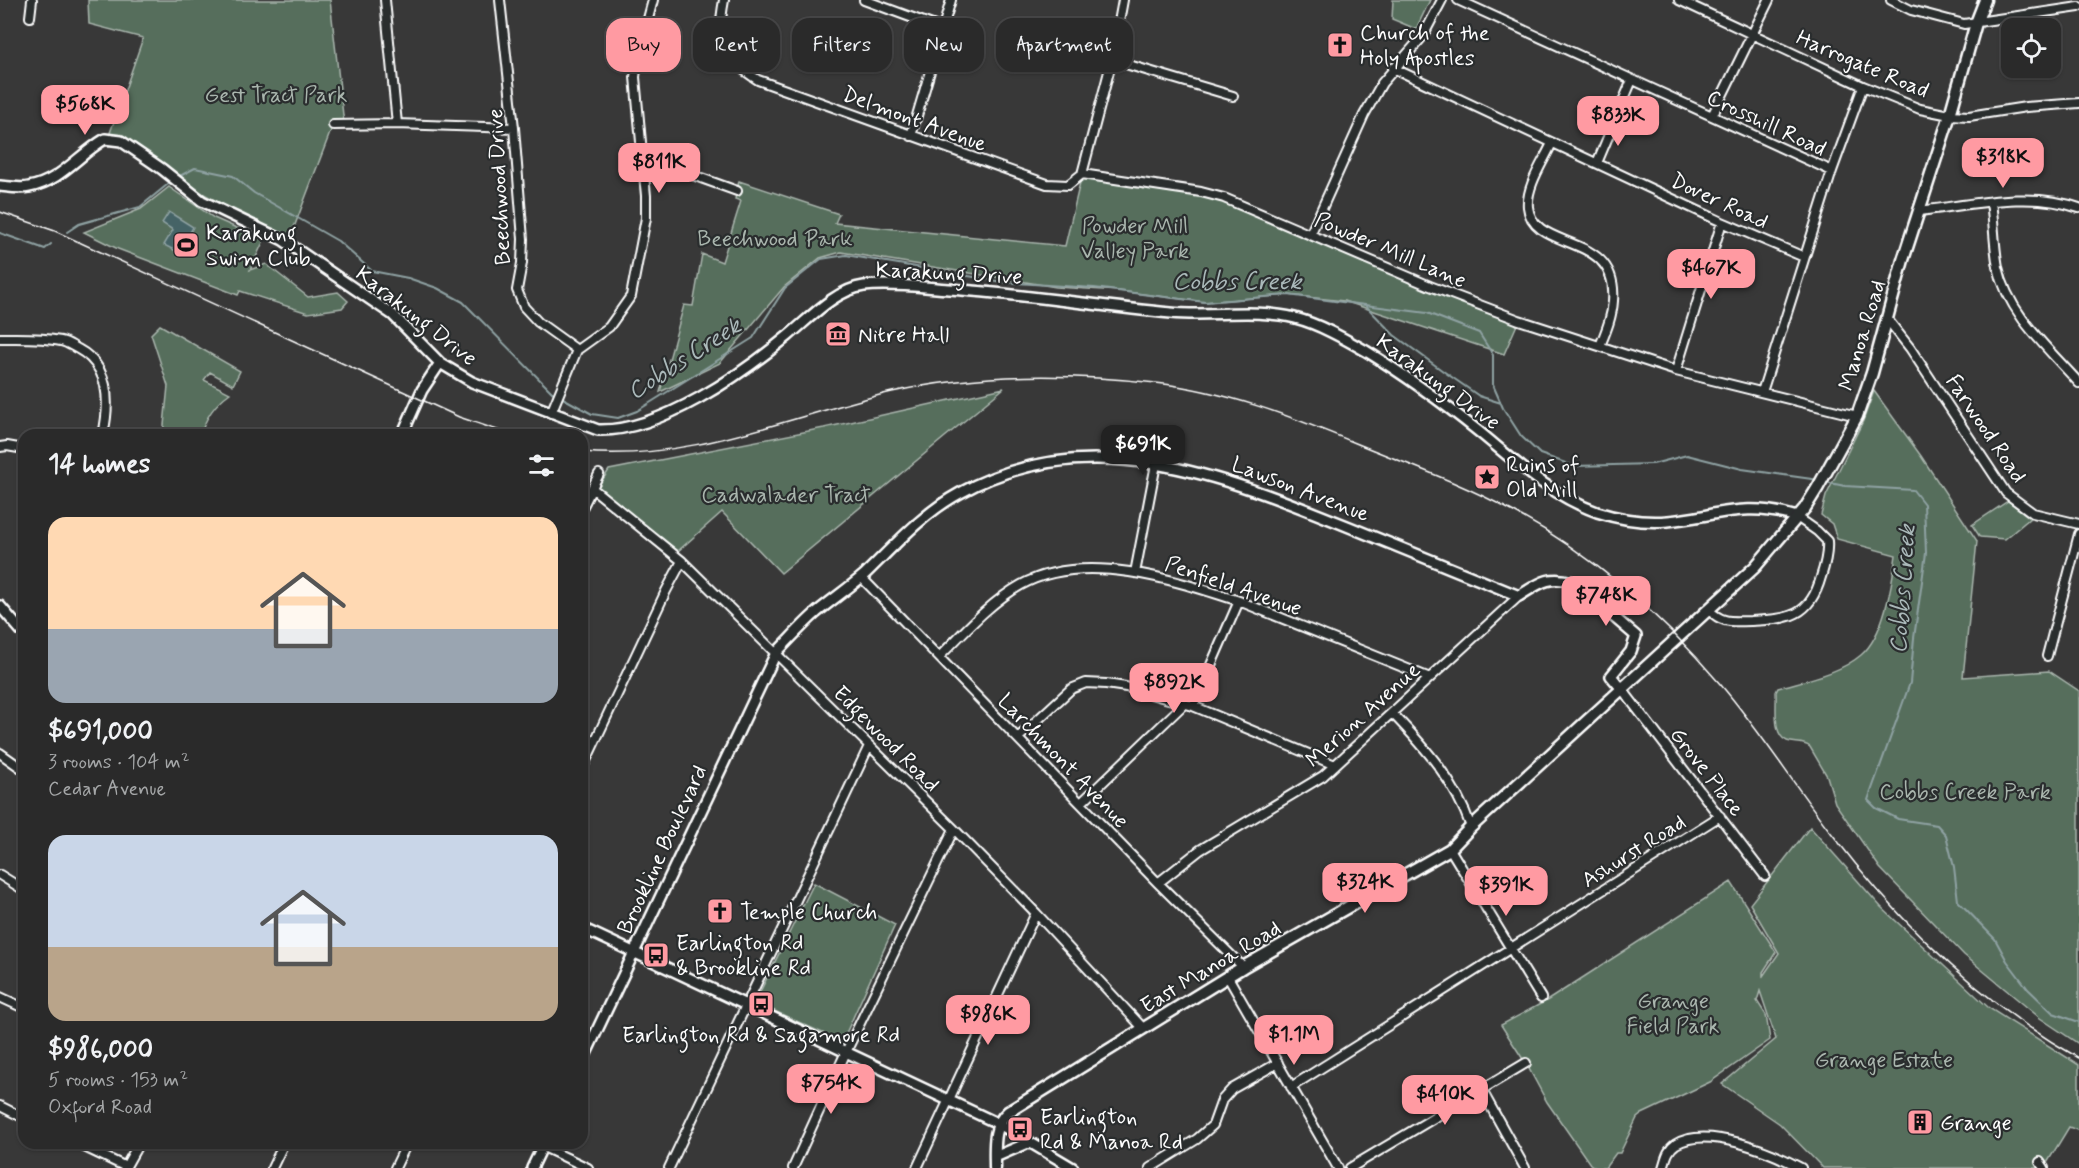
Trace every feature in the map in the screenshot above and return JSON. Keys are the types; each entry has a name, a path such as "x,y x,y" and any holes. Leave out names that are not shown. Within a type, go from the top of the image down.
{"main road":[{"name":"Manoa Road","path":"1685,630 1755,567 1797,517 1818,488 1857,416 1888,320 1976,23 1985,0"},
{"name":"East Manoa Road","path":"999,1124 1008,1112 1243,967 1450,849 1685,630"},
{"path":"995,1163 999,1124"}],"street":[{"path":"30,17 32,0"},
{"path":"385,0 397,124"},
{"name":"Beechwood Drive","path":"500,0 523,239 522,263 517,290 524,307 538,322 577,350"},
{"path":"553,409 577,350 609,327 631,296 646,218 635,77 638,56 653,0"},
{"name":"Delmont Avenue","path":"724,0 720,35 726,53 738,67 758,80 1047,184 1068,185 1082,174"},
{"path":"864,0 913,18"},
{"path":"946,18 951,0"},
{"path":"1120,18 1123,0"},
{"path":"1310,235 1364,115 1382,83 1423,36 1442,0"},
{"name":"Crosshill Road","path":"1458,0 1832,171"},
{"name":"Harrogate Road","path":"1679,0 1863,86 1920,109 1969,116 2079,102"},
{"path":"1712,116 1769,0"},
{"path":"1891,0 1927,14 1964,24 2079,7"},
{"path":"1133,66 1233,96"},
{"name":"Dover Road","path":"1394,68 1722,222 1804,257"},
{"path":"911,136 930,72"},
{"path":"1082,174 1109,72"},
{"path":"1597,163 1632,80"},
{"path":"1762,392 1832,171 1863,86"},
{"path":"333,125 397,124 514,128"},
{"name":"Karakung Drive","path":"0,186 27,188 47,182 62,174 105,139 121,141 162,169 202,201 284,240 393,315 440,363 472,382 553,409 598,430 629,427 666,413 715,389 768,353 834,298 860,287 894,285 1008,293 1174,313 1297,318 1363,350 1415,382 1535,478 1561,495 1595,511 1645,521 1665,521 1738,509 1754,509 1797,517"},
{"path":"1552,143 1531,189 1529,210 1535,223 1542,230 1585,249 1596,256 1606,269 1611,283 1613,302 1600,346"},
{"path":"643,157 737,191"},
{"name":"Powder Mill Lane","path":"1082,174 1201,192 1224,198 1430,286 1519,320 1676,371 1857,416"},
{"path":"1920,211 2024,200 2061,202 2079,208"},
{"path":"1991,202 1998,267 2015,309 2079,383"},
{"path":"1676,371 1722,222"},
{"name":"Farwood Road","path":"1888,320 1910,348 2006,492 2033,513 2079,524"},
{"path":"0,338 40,338 63,341 86,354 101,370 108,393 104,429"},
{"path":"405,429 423,390 440,363"},
{"path":"0,447 18,448"},
{"name":"Lawson Avenue","path":"776,653 815,614 861,577 929,512 959,493 984,481 1014,470 1063,459 1098,457 1156,464 1216,477 1275,497 1520,596"},
{"path":"1135,573 1156,464"},
{"path":"588,496 599,474"},
{"name":"Edgewood Road","path":"592,488 682,561 776,653 954,829 1143,1028"},
{"path":"1708,610 1720,620 1784,619 1798,613 1815,597 1826,562 1827,541 1824,536 1797,517"},
{"path":"2047,656 2079,534"},
{"path":"588,756 682,561"},
{"name":"Penfield Avenue","path":"939,657 981,615 1023,584 1066,571 1091,569 1135,573 1174,581 1239,600 1430,678"},
{"name":"Larchmont Avenue","path":"861,577 1158,883 1243,967"},
{"path":"1520,596 1544,580 1559,578 1573,582 1633,632 1636,636 1631,651 1611,676 1622,689"},
{"name":"Merion Avenue","path":"1158,883 1200,850 1323,776 1520,596"},
{"path":"1193,706 1239,600"},
{"path":"0,606 18,627"},
{"name":"Brookline Boulevard","path":"588,1049 776,653"},
{"path":"1018,738 1071,689 1086,683 1126,687 1193,706 1335,765"},
{"name":"Grove Place","path":"1622,689 1765,876"},
{"path":"1081,803 1184,704"},
{"path":"1392,713 1424,746 1448,778 1463,804 1471,827"},
{"path":"669,1168 869,746"},
{"path":"0,753 18,766"},
{"name":"Ashurst Road","path":"1291,1087 1720,816"},
{"path":"793,1168 846,1052 954,829"},
{"path":"1450,849 1540,998"},
{"path":"0,875 18,886"},
{"path":"917,1168 1036,913"},
{"path":"588,931 999,1124 1073,1168"},
{"path":"1228,977 1338,1168"},
{"path":"0,997 18,1005"},
{"path":"1150,1168 1197,1139 1213,1125 1222,1100 1232,1089 1278,1063"},
{"path":"1350,1168 1526,1063"},
{"path":"1481,1089 1525,1168"},
{"path":"0,1106 18,1115"},
{"path":"1663,1168 1668,1152 1676,1144 1695,1138 1735,1140 1801,1168"},
{"path":"995,1163 1030,1142"},
{"path":"88,1149 126,1167 136,1149"},
{"path":"272,1168 281,1149"},
{"path":"395,1168 404,1149"},
{"path":"532,1168 539,1149"},
{"path":"551,1149 588,1168"}],"green space":[{"name":"Gest Tract Park","path":"88,0 330,0 344,124 333,125 290,238 170,175 173,172 110,133 143,38 89,24"},
{"path":"1393,0 1430,0 1416,29 1392,19"},
{"name":"Powder Mill Valley Park","path":"1082,174 1201,192 1519,320 1504,354 1344,301 1288,295 1205,302 1119,291 1056,287 841,252 820,258 784,287 720,363 660,392 684,305 693,306 702,254 722,262 741,201 735,199 739,181 839,214 835,223 1065,246"},
{"name":"Karakung Swim Club","path":"169,187 214,218 264,240 250,270 266,264 308,297 338,292 348,301 342,308 308,313 240,291 238,295 118,249 84,232 141,209"},
{"path":"160,325 240,371 233,385 210,372 204,380 230,393 212,411 203,429 164,429 168,386 151,334"},
{"name":"Cadwalader Tract","path":"1004,388 781,573 722,512 678,551 597,488 609,470 824,428"},
{"name":"Cobbs Creek Park","path":"1874,391 1921,456 1977,541 1963,677 2049,671 2079,691 2079,1044 2040,1018 1964,955 1880,868 1835,803 1827,776 1810,747 1782,738 1777,727 1776,692 1778,688 1821,676 1852,662 1869,646 1886,609 1896,555 1837,539 1832,524 1821,515 1826,496 1863,421"},
{"path":"2008,501 2030,518 2005,539 1980,537 1972,525"},
{"name":"Grange Estate","path":"1810,827 1881,907 1989,1008 2079,1065 2079,1131 2069,1127 2044,1168 1823,1168 1780,1124 1722,1084 1776,1039 1760,991 1757,1001 1766,1015 1770,1040 1710,1082 1642,1114 1637,1118 1620,1153 1616,1153 1605,1168 1596,1168 1590,1164 1547,1102 1501,1025 1548,1000 1731,882 1776,952 1763,972 1763,976 1779,953 1750,904"},
{"path":"814,883 895,925 842,1042 755,1002"}],"water":[{"path":"169,212 193,227 187,238 189,248 182,254 164,245 173,230 162,223"}],"waterway":[{"name":"Cobbs Creek","path":"178,177 195,168 233,176 254,193 338,241 372,271 408,278 437,288 463,302 552,392 592,414 618,418 637,411 753,338 785,288 821,259 846,255 1003,282 1094,288 1205,302 1288,295 1427,313 1479,333 1493,355 1493,385 1503,408 1521,436 1540,454 1574,466 1653,464 1687,455 1742,469 1819,480"},
{"name":"Cobbs Creek","path":"67,232 79,224 140,207 173,180"},
{"name":"Cobbs Creek","path":"0,233 45,249 51,244"},
{"name":"Cobbs Creek","path":"1366,306 1394,335 1443,371 1479,396 1501,403"},
{"name":"Cobbs Creek","path":"1825,482 1845,486 1913,490 1924,504 1926,553 1910,683 1868,800 1876,808 1898,819 1937,825 1946,835 1954,867 1958,901 1995,939 2007,961 2028,989 2053,1013 2079,1022"}],"tram line":[{"path":"0,212 55,231 459,417 494,429"},
{"path":"588,452 622,453 701,444 925,385 991,378 1057,376 1156,383 1208,392 1259,406 1417,467 1493,501 1542,528 1598,567 1650,611 1721,685 1832,834 1885,899 1944,959 1976,987 2009,1013 2079,1058"}],"place":[{"name":"Church of the Holy Apostles","path":"1340,45"},
{"name":"Karakung Swim Club","path":"186,245"},
{"name":"Nitre Hall","path":"838,334"},
{"name":"Ruins of Old Mill","path":"1487,477"},
{"name":"Temple Church","path":"720,911"},
{"name":"Earlington Rd & Brookline Rd","path":"656,955"},
{"name":"Earlington Rd & Sagamore Rd","path":"761,1004"},
{"name":"Grange","path":"1920,1122"},
{"name":"Earlington Rd & Manoa Rd","path":"1020,1129"}],"park label":[{"name":"Beechwood Park","path":"775,238"},
{"name":"Grange Field Park","path":"1673,1012"}]}
